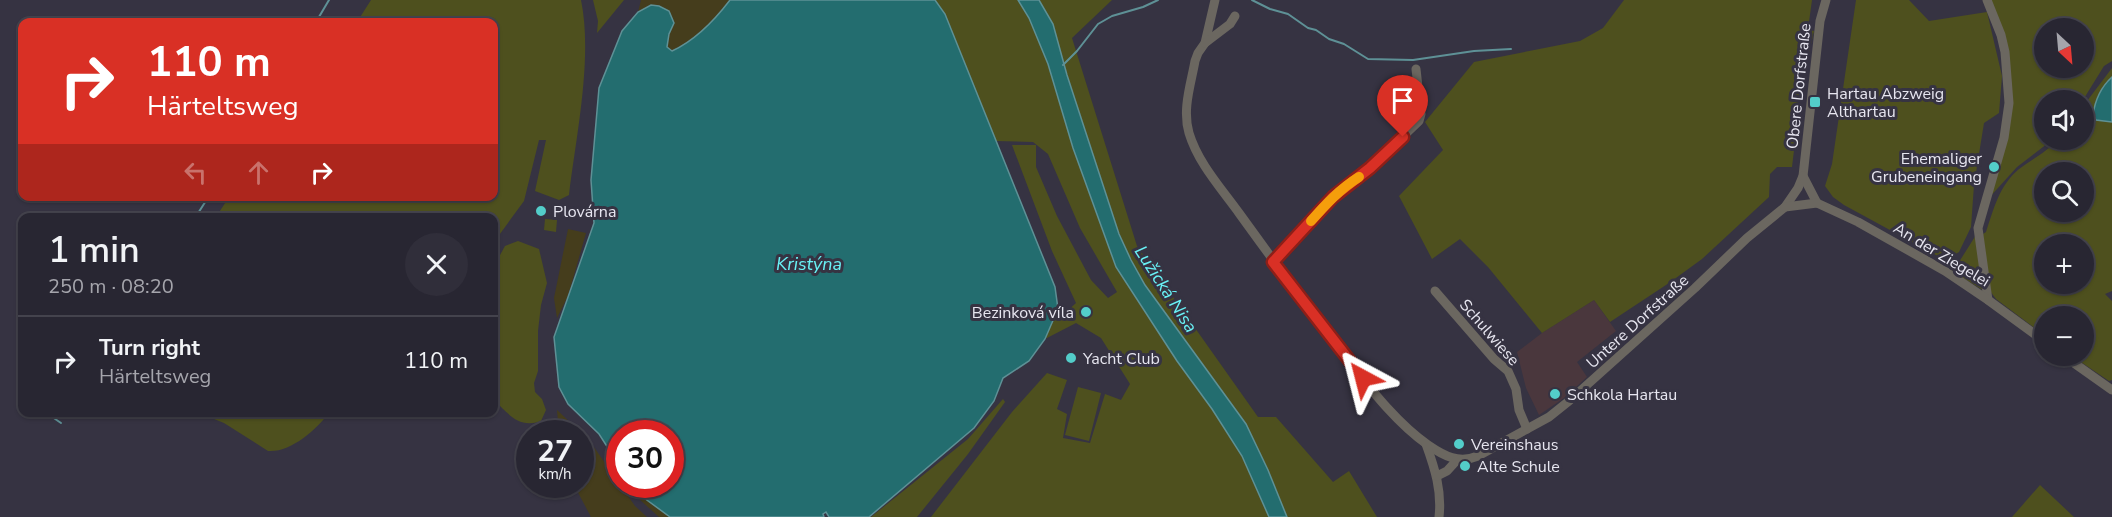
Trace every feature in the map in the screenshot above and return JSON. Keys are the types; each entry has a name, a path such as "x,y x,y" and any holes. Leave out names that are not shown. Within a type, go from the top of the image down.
{"street":[{"path":"1205,43 1215,0"},
{"name":"Obere Dorfstraße","path":"1803,176 1820,21 1826,0"},
{"path":"1986,0 2001,35 2005,52 2009,104 2004,138 1978,228 1988,300"},
{"path":"1235,16 1230,24 1205,43 1197,53 1187,103 1187,123 1190,134 1213,178 1273,262 1374,393 1426,444 1457,460 1447,471 1437,476"},
{"path":"1273,262 1333,197 1370,168 1419,121 1421,114 1416,69"},
{"path":"1803,176 1817,204"},
{"path":"1785,207 1803,176"},
{"name":"An der Ziegelei","path":"1785,207 1817,204 1868,227 1945,271 2034,334"},
{"name":"Untere Dorfstraße","path":"1457,460 1478,456 1527,429 1569,401 1747,238 1785,207"},
{"name":"Schulwiese","path":"1435,291 1494,359 1508,371 1516,389 1519,410 1527,429"},
{"path":"2078,366 2112,390"},
{"path":"1426,444 1437,476 1440,497 1439,517"}],"shaded area":[{"path":"371,0 581,0 585,47 584,72 569,195 559,200 535,191 546,140 539,140 524,201 498,237 498,213 219,213 226,201 498,201 498,18 360,18"},
{"path":"593,0 624,0 597,33 598,21"},
{"path":"935,0 1018,0 1029,18 1048,64 1073,148 1116,267 1242,456 1269,517 931,517 1012,412 1047,373 1067,380 1057,409 1067,414 1063,438 1090,443 1105,394 1121,400 1130,384 1101,338 1076,323 1045,339 1058,309 1065,313 1076,303 1052,251 1012,145 1036,145 1036,167 1057,216 1091,280 1108,298 1117,292 1080,228 1048,154 1033,142 995,141 945,14"},
{"path":"1039,0 1112,0 1072,38 1137,246 1258,417 1276,417 1333,482 1349,471 1377,517 1287,517 1246,424 1145,285 1131,260 1119,234 1067,75 1053,24"},
{"path":"1624,0 1812,0 1808,29 1814,31 1797,107 1798,117 1792,167 1777,167 1770,174 1769,197 1702,259 1669,283 1610,322 1594,300 1542,333 1488,267 1460,239 1432,259 1399,196 1443,150 1425,122 1474,62 1580,41 1603,28"},
{"path":"1856,0 1909,0 1929,21 1987,12 2002,76 1999,113 1984,123 1974,185 1971,227 1959,252 1945,260 1844,205 1833,197 1825,186 1832,164"},
{"path":"1989,0 2112,0 2112,61 2104,66 2089,90 2034,90 2034,150 2039,150 2017,167 1988,199 2006,140 2009,67"},
{"path":"2112,68 2112,77 2106,83 2096,120 2112,122 2112,291 2105,294 2112,301 2112,380 2109,381 2087,366 2094,366 2094,306 2034,306 2034,328 1996,299 1990,291 1983,234 1986,232 2002,190 2012,176 2046,150 2094,150 2094,92"},
{"path":"545,219 557,220 556,232 544,230"},
{"path":"1976,235 1983,290 1950,270 1959,262"},
{"path":"518,241 539,249 547,283 541,305 538,331 538,371 534,383 535,392 542,399 546,410 541,420 518,420 498,404 498,259 505,246"},
{"path":"1594,300 1616,331 1577,362 1587,377 1564,398 1539,415 1526,388 1517,352"},
{"path":"1078,387 1101,393 1089,441 1065,435"},
{"path":"1003,399 1005,402 968,454 917,517 871,517 968,439"},
{"path":"209,417 326,417 302,439 276,451 268,451 224,423"},
{"path":"2040,485 2074,517 2012,517"}],"sand":[{"path":"641,0 730,0 704,29 689,42 672,52 667,48 669,34 674,23 651,5 638,12"},
{"path":"568,229 586,233 568,296 557,318 554,298"},
{"path":"557,410 568,420 558,420"},
{"path":"594,447 606,464 606,498 629,498 647,517 591,517 581,498 594,498"},
{"path":"644,498 670,517 659,517 639,499"}],"water":[{"name":"Kristýna","path":"730,0 935,0 945,14 1055,287 1058,309 1045,339 1029,361 1003,378 994,401 974,428 869,517 829,517 826,512 823,514 824,517 670,517 644,498 684,498 684,420 606,420 606,445 594,429 594,420 585,420 568,404 559,387 554,337 594,223 591,180 599,88 622,31 638,12 651,5 659,6 669,11 674,23 667,47 672,51 689,41 718,15"},
{"path":"1018,0 1039,0 1053,24 1067,75 1119,234 1131,260 1145,285 1246,424 1287,517 1269,517 1242,456 1116,267 1073,148 1048,64 1029,18"},
{"path":"2112,77 2112,122 2096,120 2094,117 2097,99"}],"waterway":[{"path":"318,18 329,0"},
{"path":"1063,65 1098,24 1112,16 1158,0"},
{"path":"1252,0 1270,9 1288,14 1308,28 1344,44 1368,59 1413,60 1474,51 1511,49"},
{"path":"198,213 206,201"},
{"path":"52,417 61,423"}],"slow traffic":[{"path":"1311,221 1347,184 1359,177"}],"place":[{"name":"Hartau Abzweig Althartau","path":"1815,102"},
{"name":"Ehemaliger Grubeneingang","path":"1994,167"},
{"name":"Plovárna","path":"541,211"},
{"name":"Bezinková víla","path":"1086,312"},
{"name":"Yacht Club","path":"1071,358"},
{"name":"Schkola Hartau","path":"1555,394"},
{"name":"Vereinshaus","path":"1459,444"},
{"name":"Alte Schule","path":"1465,466"}],"route":[{"path":"1363,378 1320,326 1273,262 1333,197 1370,168 1403,137"}],"water label":[{"name":"Lužická Nisa","path":"1166,289"}]}
